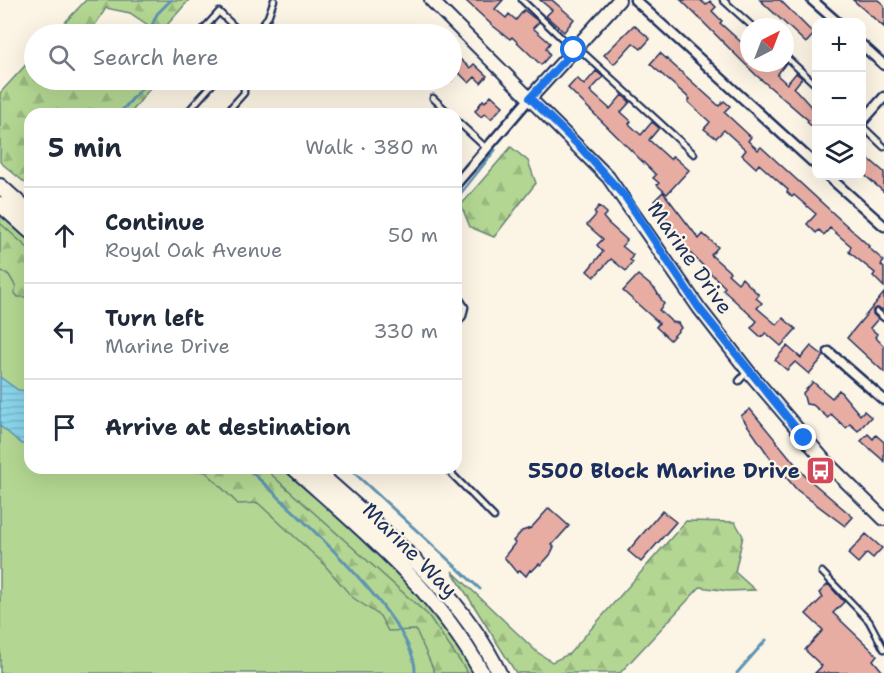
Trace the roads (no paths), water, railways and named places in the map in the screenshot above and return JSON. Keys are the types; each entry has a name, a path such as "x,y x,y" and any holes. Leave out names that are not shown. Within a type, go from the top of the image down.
{"main road":[{"path":"0,186 24,208"},
{"path":"0,204 24,226"},
{"name":"Marine Way","path":"300,474 427,592 448,619 482,673"},
{"name":"Marine Way","path":"319,474 432,578 479,638 499,673"}],"street":[{"name":"Marine Drive","path":"431,0 455,24"},
{"path":"462,177 619,0"},
{"path":"635,0 812,161"},
{"path":"812,0 832,18"},
{"name":"Marine Drive","path":"462,31 581,148 626,198 699,308 748,371 824,460 884,519"},
{"path":"866,49 884,65"},
{"path":"866,118 884,97"},
{"path":"832,180 884,226"},
{"path":"829,352 884,400"}],"lane":[{"path":"262,24 268,17 274,0"},
{"path":"522,0 694,154"},
{"path":"723,0 743,18"},
{"path":"208,24 219,12 232,24"},
{"path":"794,64 812,81"},
{"path":"191,108 207,90"},
{"path":"230,108 244,93 244,90"},
{"path":"433,98 444,108"},
{"path":"462,126 486,148"},
{"path":"863,126 884,147"},
{"path":"462,302 465,307 462,317"},
{"path":"877,312 884,318"},
{"path":"739,381 748,371"},
{"path":"452,474 494,517"},
{"path":"822,572 869,621 884,649"}],"water":[{"path":"0,377 18,390 24,390 24,444 0,426"}],"waterway":[{"path":"152,24 157,14 171,0"},
{"path":"124,108 140,90"},
{"path":"462,191 495,150"},
{"path":"253,474 347,564 373,595 396,624 410,651 415,673"},
{"path":"355,474 480,589"},
{"path":"737,673 766,640"}],"place":[{"name":"5500 Block Marine Drive","path":"821,471"}]}
